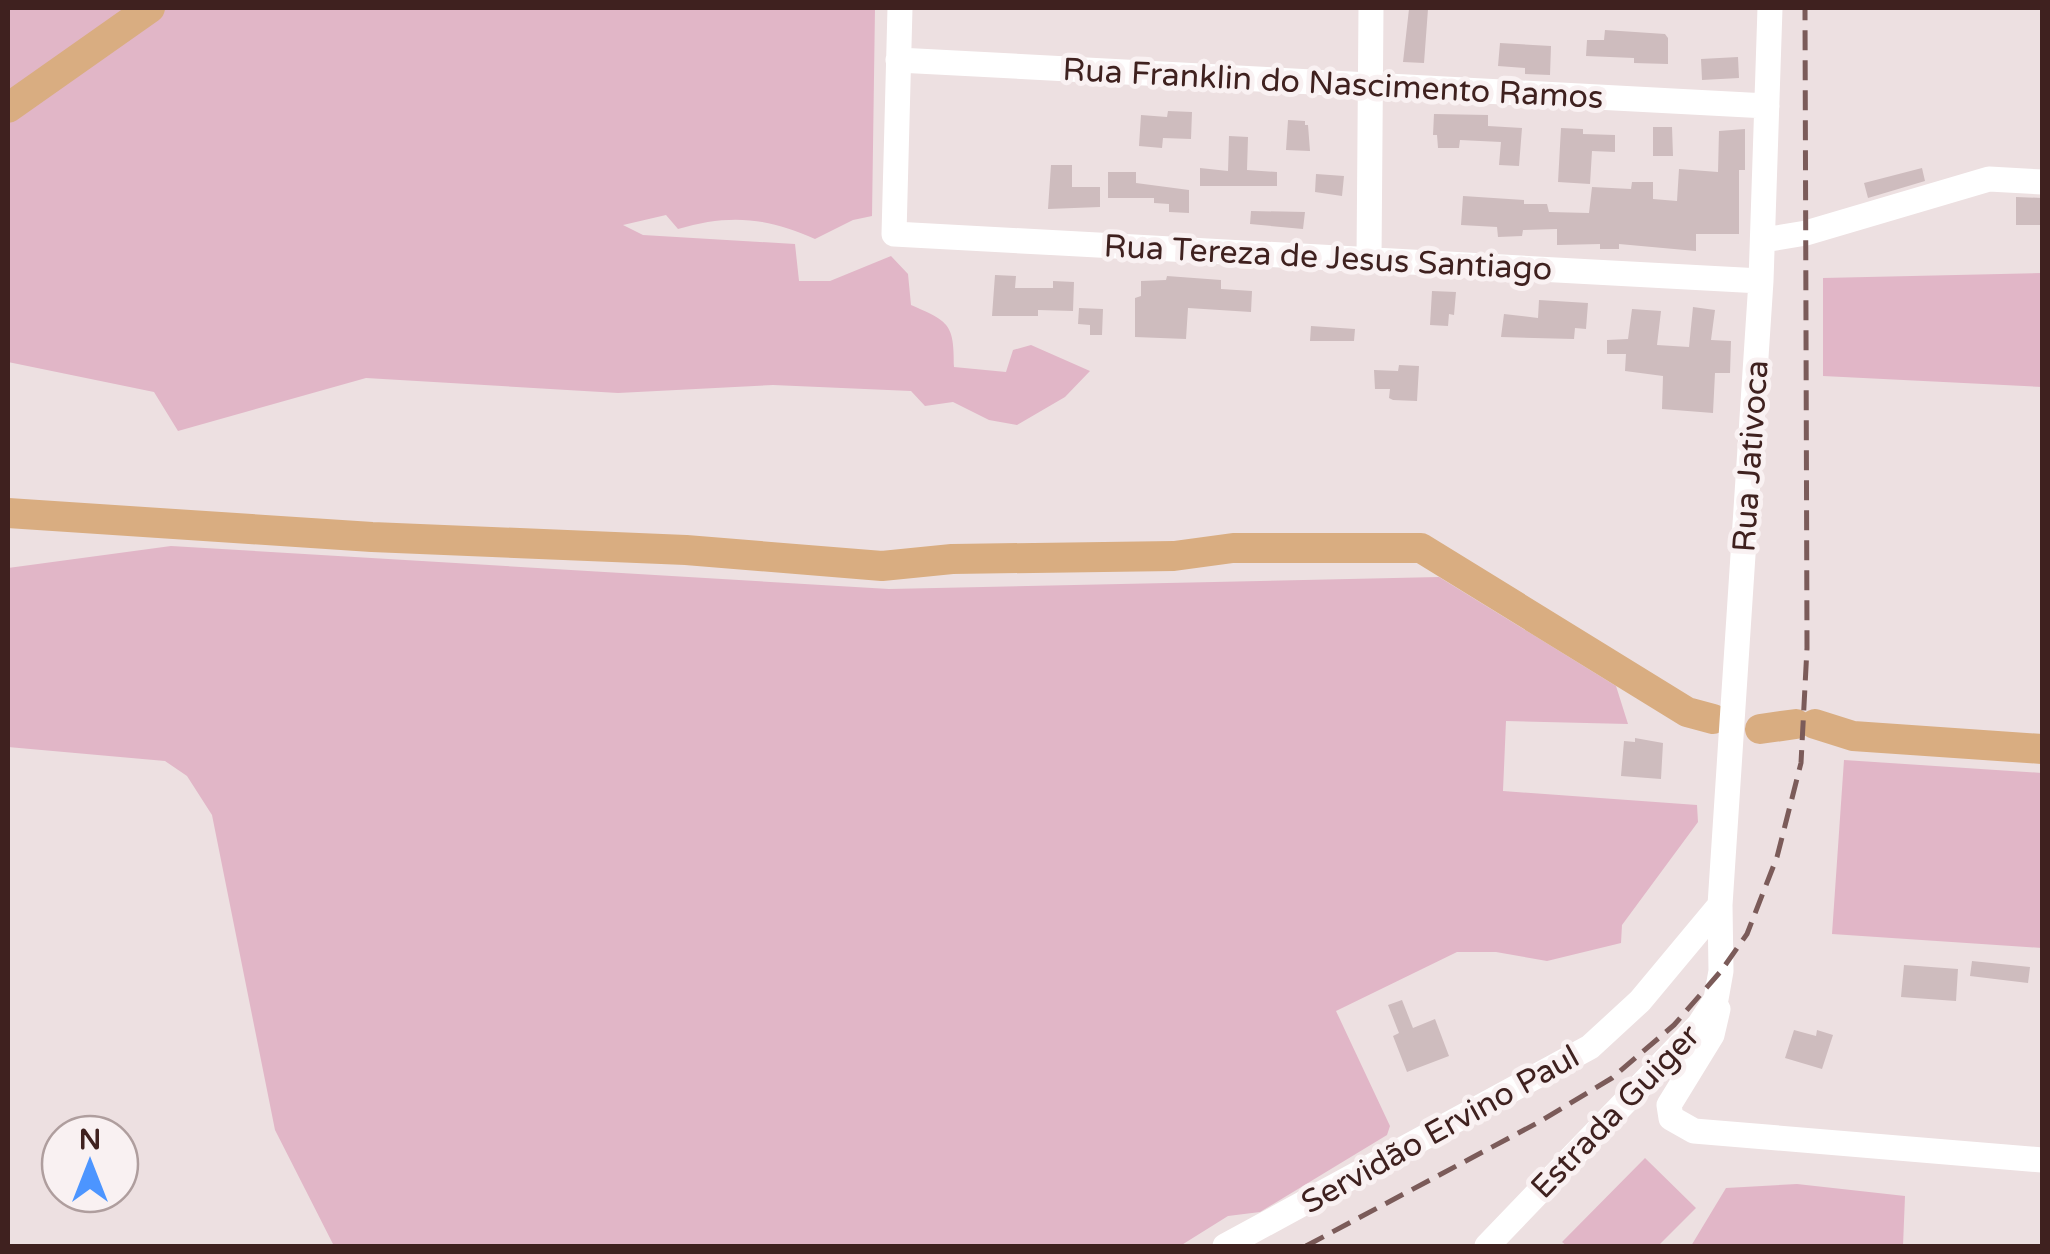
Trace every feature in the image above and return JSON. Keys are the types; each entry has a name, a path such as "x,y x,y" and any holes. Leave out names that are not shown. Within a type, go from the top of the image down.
{"street":[{"path":"898,60 900,8"},
{"path":"1369,260 1371,8"},
{"name":"Rua Jativoca","path":"1720,904 1762,280 1770,8"},
{"name":"Rua Franklin do Nascimento Ramos","path":"898,60 1767,106"},
{"name":"Rua Tereza de Jesus Santiago","path":"898,60 894,234 1762,280"},
{"path":"1764,240 1806,233 1988,179 2042,182"},
{"name":"Estrada Guiger","path":"1487,1246 1699,1025 1716,1000 1721,971 1720,904"},
{"name":"Servidão Ervino Paul","path":"1225,1246 1590,1047 1640,1001 1720,904"},
{"path":"1716,1000 1717,1019 1712,1035 1687,1081 1669,1104 1671,1118 1680,1126 2042,1160"}],"shaded area":[{"path":"8,8 875,8 872,216 853,220 815,239 780,226 747,220 714,221 678,229 666,215 623,225 643,235 795,244 799,281 830,281 891,256 908,274 911,305 942,321 951,333 954,367 1006,372 1013,350 1031,345 1090,371 1065,397 1017,425 989,420 953,402 925,406 911,391 773,385 618,393 366,378 178,431 154,392 8,362"},
{"path":"2042,273 2042,387 1823,376 1823,278"},
{"path":"171,546 889,589 1439,577 1616,686 1628,724 1506,721 1503,791 1697,805 1698,822 1622,925 1621,943 1547,961 1496,952 1457,952 1336,1011 1390,1126 1387,1135 1260,1212 1228,1216 1180,1246 334,1246 275,1130 212,815 187,776 165,761 8,747 8,568"},
{"path":"1844,760 2042,773 2042,948 1832,934"},
{"path":"1645,1158 1696,1208 1658,1246 1567,1246 1562,1242"},
{"path":"1797,1184 1905,1196 1903,1246 1691,1246 1726,1188"}],"building":[{"path":"1409,9 1428,9 1424,63 1403,62"},
{"path":"1605,30 1665,34 1668,64 1586,56 1587,40 1604,40"},
{"path":"1500,43 1551,46 1550,75 1525,74 1525,68 1498,66"},
{"path":"1738,57 1739,78 1702,80 1701,59"},
{"path":"1168,111 1192,112 1191,139 1163,138 1162,148 1139,146 1141,115 1167,117"},
{"path":"1434,114 1488,115 1488,126 1522,128 1519,166 1499,165 1501,142 1460,140 1459,148 1438,148 1437,135 1433,135"},
{"path":"1288,120 1305,121 1308,125 1310,151 1286,150"},
{"path":"1653,127 1672,127 1673,156 1653,156"},
{"path":"1561,128 1583,129 1583,134 1615,135 1615,152 1592,151 1590,184 1558,182"},
{"path":"1745,129 1745,170 1739,170 1739,234 1696,234 1696,251 1619,244 1619,249 1600,249 1600,244 1557,245 1557,229 1523,230 1522,236 1498,237 1497,227 1461,225 1463,196 1547,204 1549,212 1589,213 1592,187 1631,189 1632,182 1653,182 1653,199 1677,201 1679,169 1718,172 1719,131"},
{"path":"1229,136 1248,137 1247,170 1277,172 1277,186 1200,186 1200,168 1228,171"},
{"path":"1051,165 1072,165 1072,187 1100,187 1100,207 1048,209"},
{"path":"1922,168 1925,181 1868,198 1864,183"},
{"path":"1108,172 1136,172 1136,183 1189,190 1189,213 1169,212 1169,204 1154,203 1154,198 1108,198"},
{"path":"1316,174 1344,176 1342,196 1315,192"},
{"path":"2016,197 2042,198 2042,225 2016,225"},
{"path":"1251,211 1305,212 1303,229 1250,224"},
{"path":"995,275 1016,276 1015,288 1053,288 1053,281 1074,282 1073,311 1038,310 1038,316 992,316"},
{"path":"1167,276 1221,280 1221,289 1252,291 1251,312 1188,308 1186,339 1135,337 1135,298 1141,296 1141,281 1166,280"},
{"path":"1432,291 1456,292 1454,315 1449,314 1448,326 1430,325"},
{"path":"1539,300 1588,303 1586,329 1575,328 1574,339 1501,337 1504,314 1538,318"},
{"path":"1693,307 1715,310 1711,340 1731,341 1730,373 1715,373 1713,413 1662,409 1663,376 1625,371 1626,354 1607,354 1607,340 1628,339 1632,309 1661,311 1657,345 1689,347"},
{"path":"1079,308 1103,309 1102,335 1090,335 1090,325 1078,324"},
{"path":"1311,326 1355,329 1354,341 1310,341"},
{"path":"1399,365 1419,366 1417,401 1393,400 1389,398 1390,389 1375,389 1374,370 1398,371"},
{"path":"1635,738 1663,743 1661,779 1621,776 1624,741 1635,742"},
{"path":"1972,961 2030,967 2028,983 1970,976"},
{"path":"1904,965 1958,969 1956,1001 1901,997"},
{"path":"1402,1000 1413,1028 1435,1019 1449,1056 1407,1072 1393,1036 1399,1033 1388,1005"},
{"path":"1794,1030 1816,1036 1817,1030 1833,1035 1822,1069 1785,1058"}],"waterway":[{"path":"8,108 150,8"},
{"path":"8,513 372,537 686,550 882,566 952,559 1174,556 1233,548 1421,548 1687,712 1713,719"},
{"path":"1760,729 1796,724"},
{"path":"1815,724 1853,736 2042,749"}],"railway":[{"path":"1306,1246 1539,1122 1612,1078 1674,1025 1747,934 1777,857 1801,763 1807,648 1805,8"}]}
